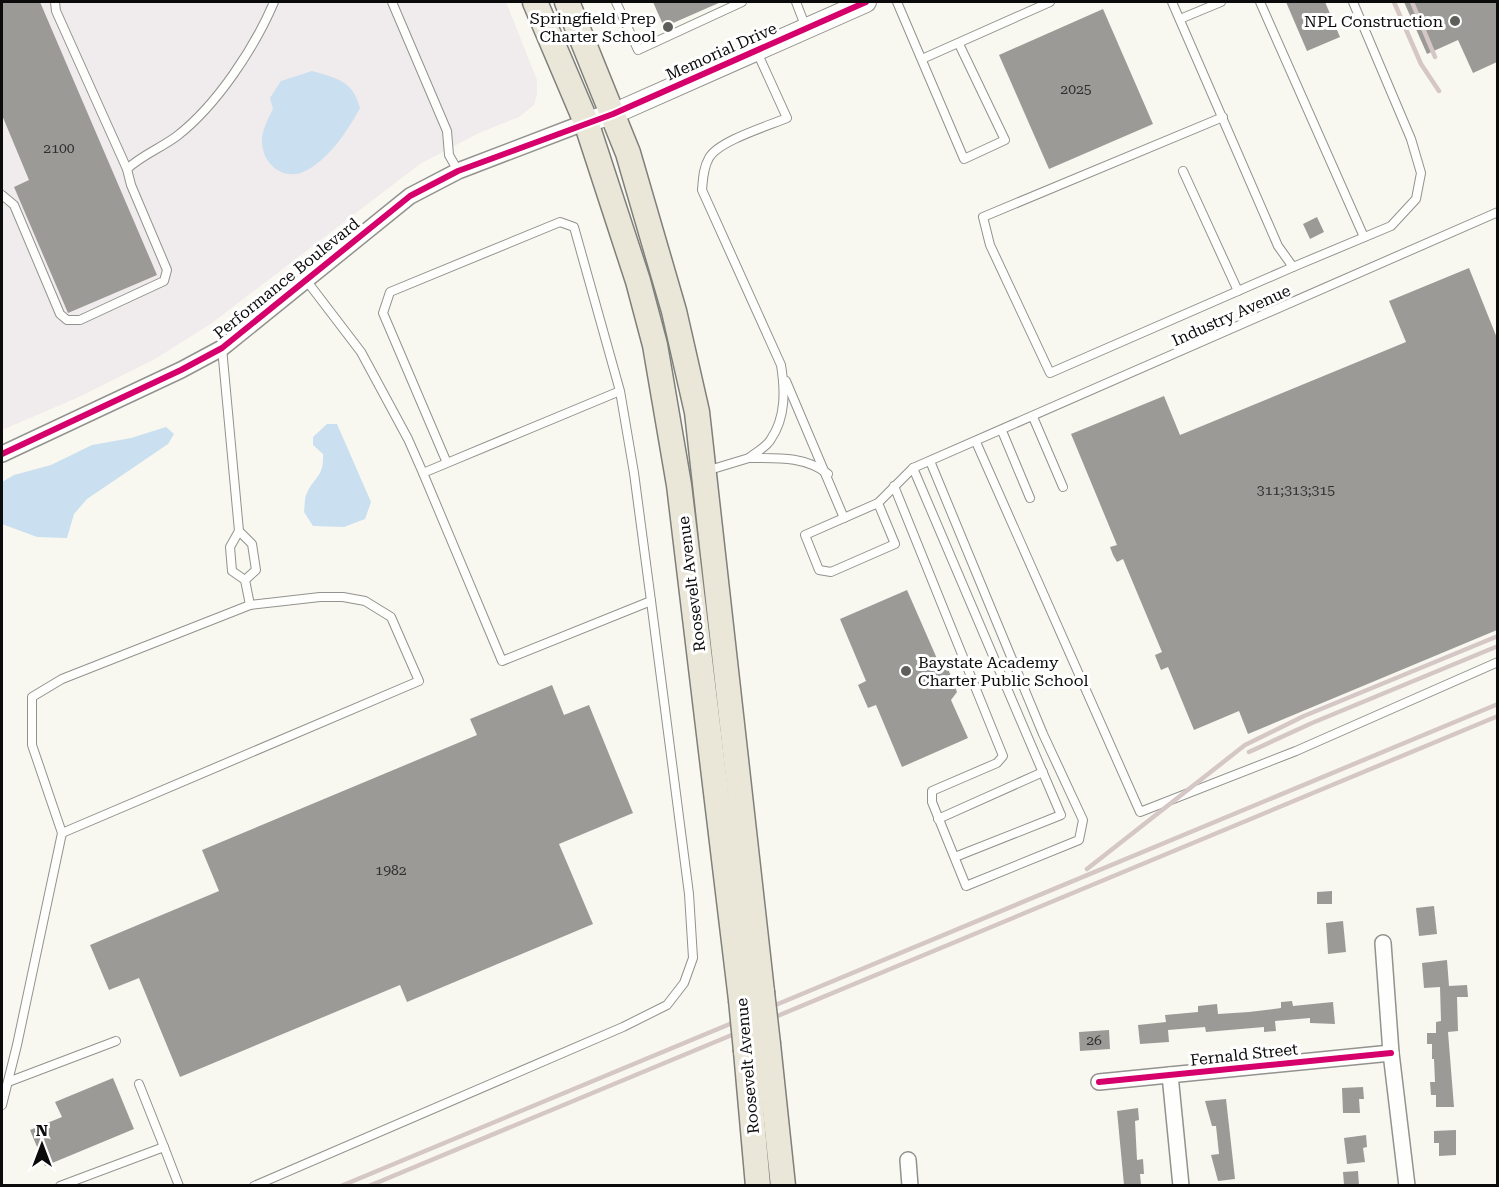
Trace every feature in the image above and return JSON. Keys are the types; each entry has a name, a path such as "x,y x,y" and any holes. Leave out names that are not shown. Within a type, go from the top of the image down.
{"main road":[{"name":"Roosevelt Avenue","path":"535,2 586,122 638,281 655,345 669,418 752,996"},
{"name":"Roosevelt Avenue","path":"567,2 628,153 675,311 697,412 757,1047 783,1185"},
{"name":"Roosevelt Avenue","path":"757,1047 758,1185"}],"street":[{"name":"Memorial Drive","path":"586,122 613,114 866,2"},
{"name":"Performance Boulevard","path":"2,454 150,385 222,348 410,196 458,171 586,122"},
{"path":"1383,943 1391,1053 1407,1185"},
{"name":"Fernald Street","path":"1099,1082 1391,1053"},
{"path":"1170,1075 1181,1185"},
{"path":"908,1160 910,1185"}],"lane":[{"path":"2,195 18,213 60,314 72,322 164,281 167,274 127,169 61,22 55,2"},
{"path":"127,169 178,135 222,89 260,32 274,2"},
{"path":"393,2 447,131 449,155 458,171"},
{"path":"616,2 638,50 742,2"},
{"path":"796,2 806,29"},
{"path":"897,2 964,159 1005,140 959,44"},
{"path":"922,59 1050,2"},
{"path":"1172,2 1278,246 1293,267"},
{"path":"1180,19 1221,2"},
{"path":"1260,2 1364,237"},
{"path":"1222,117 983,217 990,245 1050,373 1391,226 1416,199 1421,173 1411,139 1353,2"},
{"path":"757,50 787,118 726,144 709,157 704,171 702,190 828,474 844,518"},
{"path":"1183,171 1238,291"},
{"name":"Industry Avenue","path":"913,468 1034,417 1497,212"},
{"path":"254,1185 623,1027 668,1005 684,983 693,958 689,894 636,484 620,391 574,227 560,222 390,292 383,313 447,463"},
{"path":"306,279 361,352 408,439 502,661 651,601"},
{"path":"222,348 239,531 230,547 232,571 245,580 250,605"},
{"path":"749,458 771,441 781,417 785,388 782,371"},
{"path":"423,473 620,391"},
{"path":"1034,417 1063,487"},
{"path":"1002,431 1030,498"},
{"path":"976,442 1140,812 1296,751 1497,662"},
{"path":"704,471 749,458 789,458 820,468 828,474"},
{"path":"894,486 1003,756 997,763 932,791 932,802 966,886 1079,840 1083,820 1043,734 930,461"},
{"path":"878,503 895,544 831,572 819,570 806,535 878,503 913,468 1061,815 955,857"},
{"path":"239,531 252,544 256,570 245,580"},
{"path":"2,1105 62,833 32,745 32,697 62,679 250,605 320,597 343,597 365,600 391,617 419,681 62,833"},
{"path":"939,819 1044,772"},
{"path":"8,1082 116,1041"},
{"path":"138,1084 179,1185"},
{"path":"60,1185 164,1147"}],"shaded area":[{"path":"2,2 506,2 537,80 537,94 534,105 519,117 479,133 420,164 212,323 155,359 79,397 2,430"}],"water":[{"path":"312,71 343,82 353,92 360,108 338,142 317,164 300,173 284,173 270,164 263,148 263,131 273,109 270,98 281,81"},
{"path":"327,424 337,424 371,502 365,519 344,527 313,526 304,512 306,495 320,472 323,462 323,454 313,445 313,437"},
{"path":"166,427 174,434 168,444 87,499 74,514 67,538 37,537 2,524 2,482 14,475 51,465 92,445 131,438"}],"building":[{"path":"2,2 40,2 157,275 68,313 14,187 29,180 2,115"},
{"path":"653,2 721,2 664,27"},
{"path":"1286,2 1325,2 1340,37 1307,51"},
{"name":"NPL Construction","path":"1404,2 1497,2 1497,62 1473,73 1458,40 1427,54"},
{"path":"1103,9 1153,124 1049,169 999,55"},
{"path":"1317,217 1324,232 1310,239 1303,224"},
{"path":"1469,268 1497,338 1497,630 1248,734 1239,711 1194,730 1168,667 1161,670 1156,658 1155,655 1162,652 1123,559 1117,562 1113,555 1110,547 1117,545 1071,434 1164,396 1180,435 1406,342 1389,301"},
{"name":"Baystate Academy Charter Public School","path":"907,590 938,661 945,661 957,692 951,700 968,738 902,767 876,705 868,708 858,685 866,681 840,619"},
{"path":"552,685 564,715 589,705 633,813 559,844 593,924 407,1002 400,985 180,1077 139,978 109,990 90,945 219,891 202,850 477,735 470,719"},
{"path":"1332,891 1332,904 1317,904 1317,892"},
{"path":"1434,906 1437,934 1419,936 1416,908"},
{"path":"1343,921 1346,952 1328,954 1326,923"},
{"path":"1447,960 1449,986 1467,985 1468,997 1457,997 1458,1031 1448,1032 1454,1107 1436,1107 1436,1095 1431,1095 1430,1082 1435,1082 1434,1059 1432,1059 1432,1044 1427,1044 1427,1033 1436,1033 1436,1022 1441,1021 1440,987 1424,988 1422,963"},
{"path":"1292,1001 1293,1006 1333,1002 1335,1024 1310,1023 1310,1018 1275,1021 1276,1031 1264,1032 1264,1027 1206,1032 1205,1027 1168,1030 1169,1042 1140,1044 1138,1025 1166,1022 1165,1015 1198,1012 1198,1006 1217,1004 1218,1014 1249,1012 1281,1008 1281,1002"},
{"path":"1109,1030 1110,1049 1080,1051 1079,1032"},
{"path":"113,1078 134,1129 45,1166 30,1130 62,1117 55,1102"},
{"path":"1363,1087 1364,1099 1359,1099 1360,1113 1343,1113 1342,1088"},
{"path":"1226,1099 1235,1179 1218,1181 1211,1155 1219,1154 1216,1126 1212,1126 1205,1101"},
{"path":"1138,1108 1139,1120 1135,1121 1137,1160 1143,1159 1144,1174 1140,1174 1141,1185 1124,1185 1117,1111"},
{"path":"1456,1130 1456,1155 1439,1156 1439,1143 1434,1143 1434,1131"},
{"path":"1366,1135 1367,1147 1363,1148 1365,1162 1347,1164 1344,1138"},
{"path":"1358,1171 1359,1185 1344,1185 1343,1172"}],"railway":[{"path":"1394,2 1421,64 1439,91"},
{"path":"1412,2 1435,57"},
{"path":"1087,869 1245,745 1304,716 1498,636"},
{"path":"1249,752 1312,723 1498,646"},
{"path":"341,1186 1498,704"},
{"path":"369,1186 1498,716"}],"cycle path":[{"path":"2,454 181,370 222,348 410,196 458,171 613,114 866,2"},
{"path":"1099,1082 1391,1053"}],"place":[{"name":"NPL Construction","path":"1455,21"},
{"name":"Springfield Prep Charter School","path":"668,27"},
{"name":"Baystate Academy Charter Public School","path":"906,671"}]}
